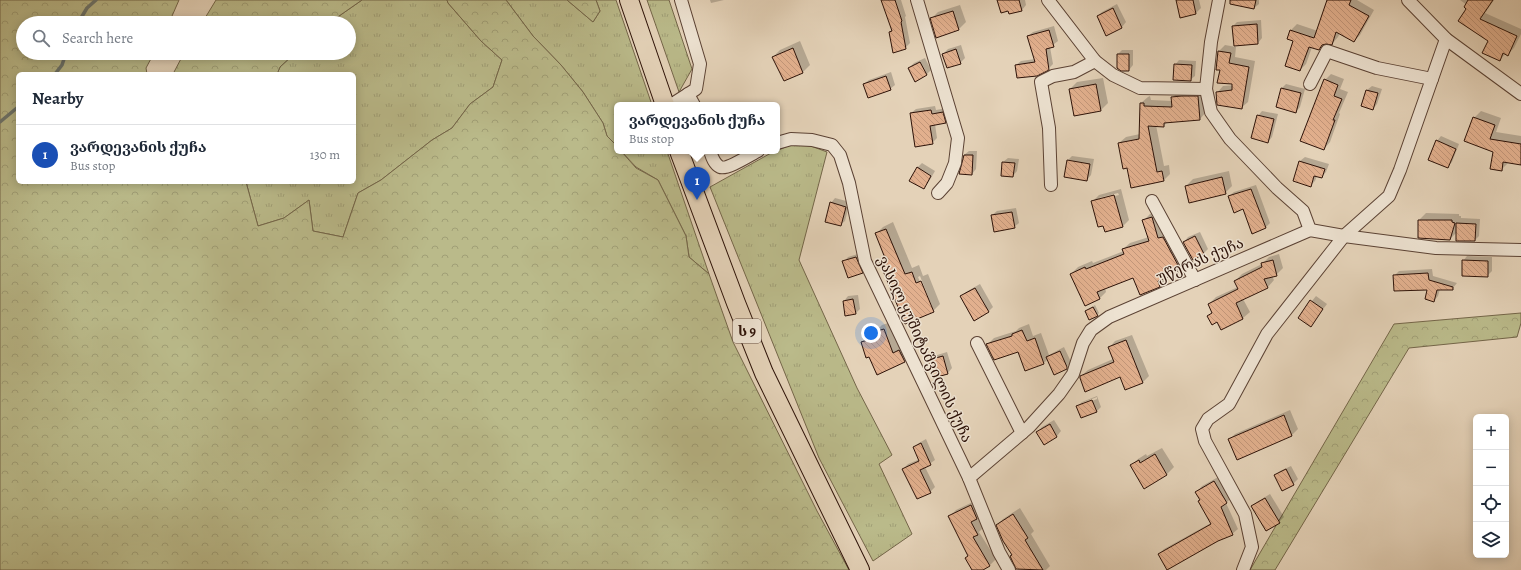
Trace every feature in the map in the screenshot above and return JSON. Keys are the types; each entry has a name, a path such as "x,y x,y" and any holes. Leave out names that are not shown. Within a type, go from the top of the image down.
{"highway":[{"path":"629,0 664,102"},
{"name":"ს 9","path":"680,154 730,289 764,373 860,570"}],"street":[{"path":"680,0 700,64 696,89 691,100"},
{"path":"917,0 958,138 955,164 947,183 938,194"},
{"path":"1048,0 1094,61 1113,75 1140,88 1206,89"},
{"path":"1219,0 1211,42 1206,89 1210,112 1230,139 1303,211 1310,230 1436,248 1521,250"},
{"path":"1408,0 1446,39 1521,94"},
{"path":"1242,570 1252,547 1245,514 1205,442 1202,429 1208,419 1229,404 1268,334 1344,236 1389,196 1400,170 1446,39"},
{"path":"1310,84 1327,51 1377,68 1432,79"},
{"path":"1051,184 1049,128 1041,82 1052,76 1074,72 1094,61"},
{"name":"ვასილ ყუშიტაშვილის ქუჩა","path":"780,142 790,139 812,140 832,145 840,155 849,183 865,261 968,478 998,552 1008,570"},
{"path":"711,154 713,161 719,167 725,168 752,154"},
{"path":"1152,201 1195,280"},
{"name":"უწერას ქუჩა","path":"968,478 1022,433 1059,394 1073,374 1083,343 1091,330 1108,317 1310,230"},
{"path":"977,343 1022,433"}],"green space":[{"path":"0,0 179,0 172,16 16,16 16,60 150,60 146,68 147,72 16,72 16,184 247,184 258,226 284,218 309,200 313,231 343,237 358,193 381,180 432,140 452,128 470,104 493,87 502,60 481,41 447,0 506,0 533,36 561,65 583,92 603,123 607,136 614,143 614,154 624,154 636,168 658,180 686,236 689,257 709,274 733,342 817,511 849,570 0,570"},
{"path":"216,0 362,0 339,16 206,16"},
{"path":"362,0 447,0 481,41 502,60 493,87 470,104 452,128 432,140 381,180 358,193 343,237 313,231 309,200 284,218 258,226 247,184 356,184 356,72 278,72 280,67 288,60 356,60 356,16 339,16"},
{"path":"506,0 567,0 593,22 600,11 596,0 616,0 651,102 614,102 614,143 607,136 603,123 583,92 561,65 533,36"},
{"path":"567,0 596,0 600,11 593,22"},
{"path":"647,0 669,0 692,69 679,92"},
{"path":"180,60 288,60 280,67 278,72 174,72"},
{"path":"793,144 811,146 827,152 799,260 857,388 892,455 879,464 912,534 873,561 819,458 710,187 769,154 780,154 780,149"},
{"path":"624,154 668,154 709,274 689,257 686,236 658,180 636,167"},
{"path":"1521,313 1521,323 1517,337 1409,348 1275,570 1250,570 1394,324"}],"building":[{"path":"881,0 895,0 902,21 906,49 893,53 889,32 892,31"},
{"path":"997,0 1019,0 1022,11 1009,14 1008,11 1001,13"},
{"path":"1176,0 1193,0 1196,14 1180,18"},
{"path":"1230,0 1256,0 1254,9 1230,4"},
{"path":"1327,0 1351,0 1349,5 1369,16 1354,42 1336,32 1332,45 1322,45 1319,50 1309,47 1300,71 1285,66 1293,41 1287,39 1290,30 1314,38"},
{"path":"1468,0 1493,0 1480,19 1517,36 1508,56 1503,53 1500,61 1482,53 1488,41 1458,21 1466,9 1464,7"},
{"path":"1113,8 1122,28 1106,36 1097,16"},
{"path":"953,11 959,30 936,38 930,18"},
{"path":"1257,24 1258,44 1234,46 1232,26"},
{"path":"1049,30 1054,47 1046,49 1049,70 1037,76 1017,78 1015,65 1035,62 1027,36"},
{"path":"793,48 803,73 784,81 772,57"},
{"path":"956,49 961,64 947,68 942,54"},
{"path":"1218,51 1231,53 1229,63 1249,67 1242,109 1217,105 1216,92 1232,90 1232,84 1217,83 1220,70 1216,70"},
{"path":"1117,54 1129,54 1129,71 1121,71 1117,68"},
{"path":"920,62 927,75 915,82 908,68"},
{"path":"1174,64 1192,65 1191,81 1173,80"},
{"path":"886,76 891,90 868,98 863,84"},
{"path":"1324,79 1338,85 1334,96 1342,99 1333,120 1335,120 1324,150 1300,141"},
{"path":"1096,84 1101,111 1074,116 1069,89"},
{"path":"1281,88 1301,93 1296,113 1276,107"},
{"path":"1366,90 1378,93 1373,110 1361,106"},
{"path":"1198,96 1200,120 1164,123 1164,127 1148,126 1157,172 1162,171 1164,181 1131,188 1127,168 1123,169 1118,143 1139,139 1140,103 1144,103 1144,106 1172,107 1171,97"},
{"path":"931,110 932,114 943,112 946,123 930,126 933,144 915,147 910,113"},
{"path":"1257,115 1274,119 1268,143 1251,138"},
{"path":"1473,117 1495,125 1490,139 1521,144 1521,165 1503,162 1502,171 1490,169 1493,152 1464,141"},
{"path":"1436,140 1456,149 1448,168 1428,160"},
{"path":"964,155 973,155 972,175 959,174"},
{"path":"1067,160 1090,164 1087,181 1064,177"},
{"path":"1299,161 1325,169 1322,178 1314,176 1311,187 1293,181"},
{"path":"1002,162 1015,163 1013,177 1001,176"},
{"path":"917,167 931,176 924,189 909,181"},
{"path":"1222,177 1226,194 1189,203 1185,186"},
{"path":"1251,189 1266,228 1252,234 1243,209 1234,213 1228,196"},
{"path":"1114,195 1123,227 1105,232 1103,226 1098,227 1091,201"},
{"path":"830,202 846,207 841,226 825,222"},
{"path":"1012,212 1015,228 994,232 991,215"},
{"path":"1152,217 1158,238 1163,237 1179,267 1176,268 1178,273 1158,281 1160,287 1140,295 1133,278 1097,292 1100,299 1085,306 1070,274 1085,267 1086,269 1124,254 1122,249 1149,241 1142,220"},
{"path":"1418,220 1452,220 1452,222 1455,223 1450,240 1418,238"},
{"path":"1456,223 1476,224 1475,241 1456,241"},
{"path":"886,229 905,274 912,272 916,283 921,281 934,312 905,324 879,261 885,258 875,233"},
{"path":"1195,236 1204,254 1193,260 1183,242"},
{"path":"856,257 863,273 848,278 842,261"},
{"path":"1273,260 1277,276 1264,279 1268,288 1236,303 1243,319 1221,330 1217,322 1212,325 1207,316 1212,313 1208,304 1238,289 1234,281 1262,267 1261,263"},
{"path":"1462,260 1488,261 1488,277 1462,276"},
{"path":"1428,273 1429,280 1453,287 1453,290 1437,290 1434,302 1425,299 1427,290 1394,291 1393,275"},
{"path":"975,288 989,312 974,321 960,296"},
{"path":"853,299 856,314 845,316 843,301"},
{"path":"1310,300 1323,309 1311,327 1298,318"},
{"path":"1093,307 1098,316 1089,320 1085,311"},
{"path":"884,329 893,353 899,350 905,362 877,375 869,357 866,358 861,342 875,338 873,332"},
{"path":"1022,330 1027,341 1035,338 1044,364 1025,371 1018,352 994,360 986,344 1012,336 1012,334"},
{"path":"1126,340 1143,383 1125,390 1120,377 1085,392 1080,376 1114,362 1108,347"},
{"path":"1060,351 1067,369 1054,375 1046,357"},
{"path":"943,356 948,374 933,378 928,360"},
{"path":"1092,400 1097,412 1081,418 1076,406"},
{"path":"1284,415 1292,436 1237,460 1228,439"},
{"path":"1050,424 1057,437 1044,445 1036,432"},
{"path":"921,443 931,465 920,470 931,493 917,499 902,469 919,461 913,447"},
{"path":"1155,454 1167,475 1144,489 1130,465 1139,460 1140,463"},
{"path":"1286,469 1294,485 1282,491 1274,475"},
{"path":"1214,481 1227,503 1221,507 1233,535 1218,541 1167,570 1158,554 1211,524 1198,501 1200,500 1195,492"},
{"path":"1265,498 1280,523 1266,531 1251,506"},
{"path":"971,505 977,519 971,522 978,535 973,537 990,566 983,570 972,570 965,558 968,556 948,516"},
{"path":"1013,514 1028,538 1025,540 1043,570 1016,569 1010,556 1012,555 1003,541 996,525"}],"waterway":[{"path":"82,16 87,8 96,0"},
{"path":"57,72 64,60"},
{"path":"0,122 16,109"}],"place":[{"name":"ვარდევანის ქუჩა","path":"697,200"}]}
